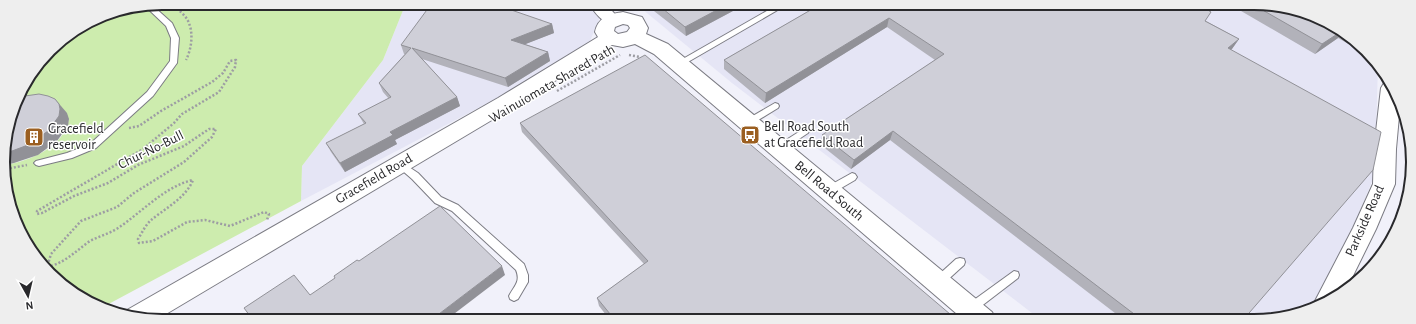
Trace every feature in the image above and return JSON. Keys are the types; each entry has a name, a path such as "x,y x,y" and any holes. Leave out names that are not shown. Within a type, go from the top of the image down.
{"main road":[{"name":"Bell Road South","path":"611,29 624,18 634,21 639,28 635,36 661,49 747,123 976,314"},
{"name":"Gracefield Road","path":"144,313 505,103 611,29"},
{"name":"Parkside Road","path":"1332,292 1364,229 1384,184 1385,149 1390,96"}],"street":[{"path":"600,10 611,29"}],"lane":[{"path":"39,163 69,156 94,146 150,94 174,61 175,38 169,25 152,10"},
{"path":"678,64 773,10"},
{"path":"747,123 775,106"},
{"path":"778,149 805,131"},
{"path":"400,164 415,176 438,200 455,208 520,267 524,274 522,284 514,296"},
{"path":"828,191 852,177"},
{"path":"938,282 960,262"},
{"path":"976,314 1014,275"}],"path":[{"path":"178,10 185,17 189,25 191,47 184,63"},
{"name":"Wainuiomata Shared Path","path":"554,93 618,55 633,55 646,60"},
{"name":"Chur-No-Bull","path":"48,262 51,254 81,221 117,207 134,193 184,162 214,135 216,129 213,128 206,131 184,146 138,165 108,183 74,196 42,213 37,214 37,211 62,194 102,174 143,149 174,123 182,114 219,92 236,67 236,60 230,61 224,73 214,80 160,111 141,125 130,129 129,126 131,122"},
{"path":"10,168 39,163"},
{"name":"Chur-No-Bull","path":"52,266 66,260 92,240 116,229 173,188 190,180 193,180 173,203 145,226 138,240 139,243 144,244 153,241 187,222 193,221 208,221 230,226 267,212 270,216 265,225"}],"shaded area":[{"path":"403,10 600,10 601,15 590,41 576,57 301,201 302,166 383,60"},
{"path":"643,10 1274,11 1303,18 1330,30 1347,41 1375,69 1378,74 1375,174 1352,231 1315,300 1303,306 1264,314 1033,314 732,83"}],"green space":[{"path":"152,10 403,10 383,60 302,166 301,201 109,304 86,294 69,283 41,255 30,238 18,211 13,192 10,164 35,156 53,145 66,129 69,119 19,112 30,86 41,69 69,41 86,30 113,18"}],"building":[{"path":"427,10 511,10 552,24 511,40 548,52 505,78 412,48 457,97 390,132 393,135 340,163 326,143 366,123 358,114 391,97 379,83 411,48 401,45"},
{"path":"664,10 717,10 685,27"},
{"path":"811,10 1208,10 1211,12 1205,21 1239,39 1228,48 1381,132 1373,170 1248,314 1134,314 893,131 854,160 822,135 944,54 889,18 766,93 724,60"},
{"path":"1262,10 1274,11 1303,18 1330,30 1336,35 1322,44"},
{"path":"645,55 950,314 610,314 597,298 648,261 520,123"},
{"path":"39,94 55,99 59,104 59,116 48,131 28,145 10,152 15,123 26,96"},
{"path":"440,206 502,266 439,314 248,314 244,308 294,275 310,295 335,278 334,276 357,260 359,261"}],"place":[{"name":"Bell Road South at Gracefield Road","path":"750,135"},
{"name":"Gracefield reservoir","path":"34,137"}]}
